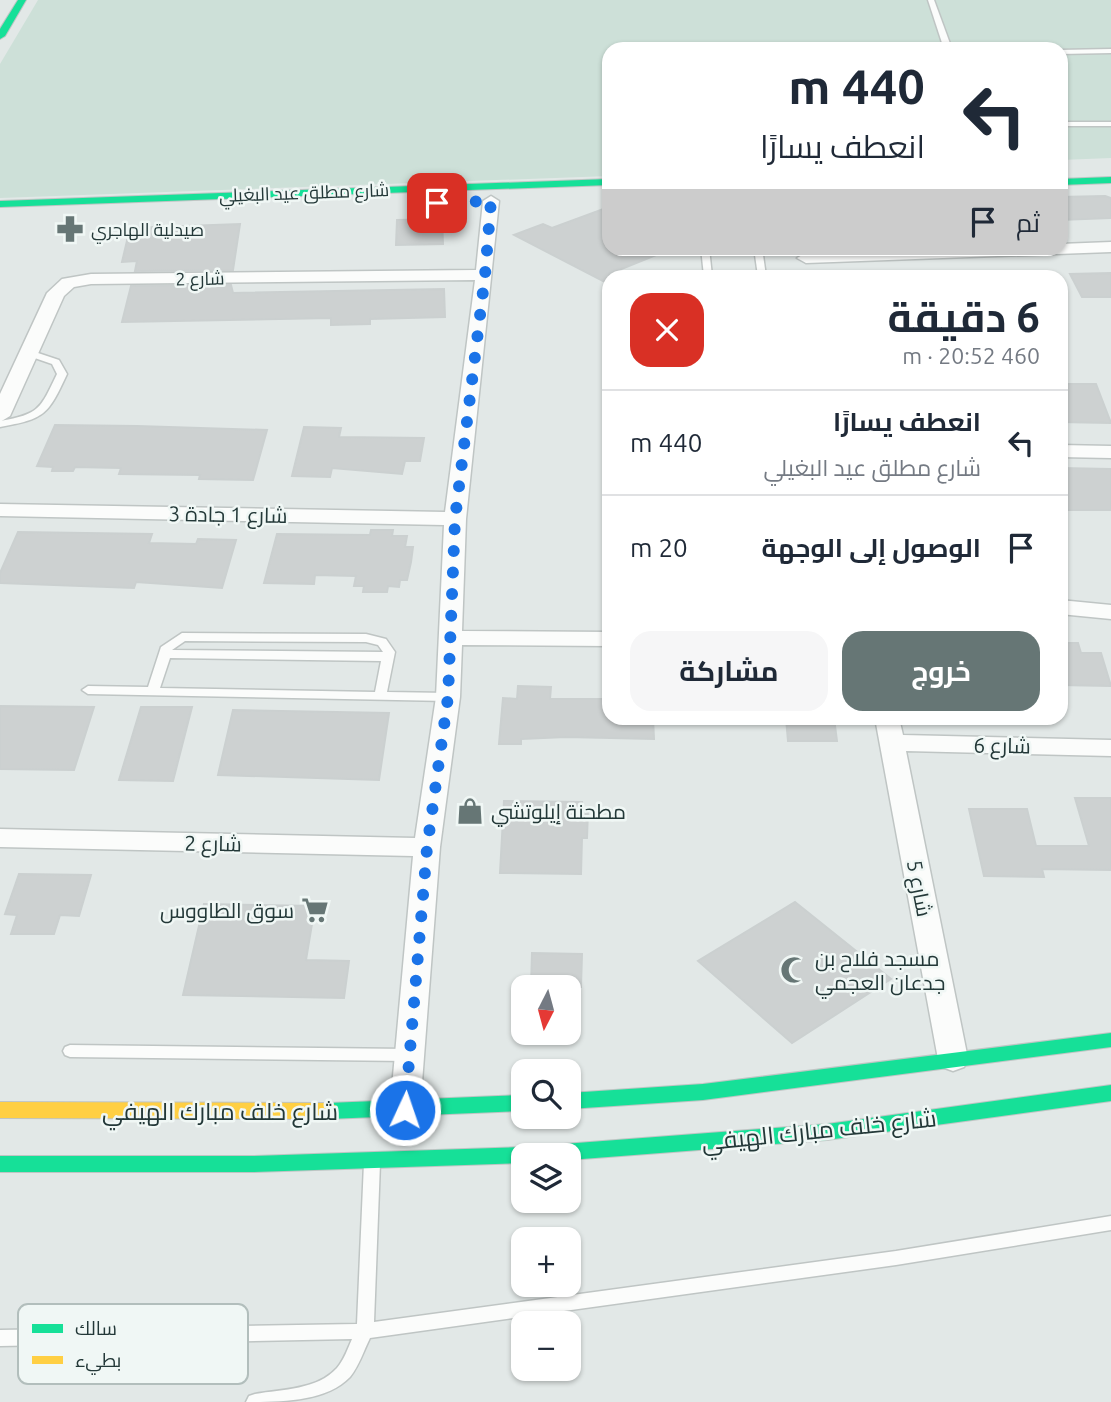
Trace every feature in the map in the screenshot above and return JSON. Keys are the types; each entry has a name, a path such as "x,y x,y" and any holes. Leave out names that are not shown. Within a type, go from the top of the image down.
{"street":[{"path":"0,36 22,0"},
{"path":"1068,168 1111,167"},
{"path":"1068,182 1111,180"},
{"name":"شارع مطلق عيد البغيلي","path":"0,204 602,182"},
{"name":"شارع مطلق عيد البغيلي","path":"0,217 602,198"},
{"path":"405,1110 427,848 448,697 455,519 485,275 491,201"},
{"path":"1068,249 1111,247"},
{"path":"806,261 915,256"},
{"name":"شارع 2","path":"0,416 60,287 79,280 485,275"},
{"path":"1068,451 1111,452"},
{"name":"شارع 1 جادة 3","path":"0,510 455,519"},
{"path":"1068,608 1111,612"},
{"path":"451,638 602,639"},
{"name":"شارع 6","path":"890,730 1111,748"},
{"name":"شارع 5","path":"890,730 953,1059"},
{"name":"شارع 2","path":"0,838 427,848"},
{"path":"581,1100 703,1092 1111,1040"},
{"name":"شارع خلف مبارك الهيفي","path":"581,1151 827,1132 1014,1109 1111,1093"},
{"name":"شارع خلف مبارك الهيفي","path":"0,1110 405,1110 511,1104"},
{"name":"شارع خلف مبارك الهيفي","path":"0,1164 372,1161 511,1156"}],"lane":[{"path":"931,0 946,42"},
{"path":"1068,52 1111,51"},
{"path":"1068,124 1111,124"},
{"path":"0,424 33,418 44,412 62,374 56,362 29,353"},
{"path":"153,691 164,654 173,641 193,635 366,638 387,646 388,657 380,696"},
{"path":"164,654 388,657"},
{"path":"88,690 448,697"},
{"path":"70,1051 408,1055"},
{"path":"255,1402 314,1392 332,1384 345,1371 365,1331 372,1161"},
{"path":"248,1333 365,1331 896,1258 1111,1223"},
{"path":"0,1338 18,1338"}],"green space":[{"path":"38,0 1111,0 1111,158 1068,160 1068,42 602,42 602,176 0,198 0,64"}],"building":[{"path":"1068,197 1111,198 1111,218 1068,220"},
{"path":"602,210 602,256 654,256 619,270 602,270 602,280 514,235 543,224 552,228"},
{"path":"442,219 443,244 396,245 397,220"},
{"path":"240,224 233,270 135,271 137,261 122,262 130,228"},
{"path":"1111,273 1111,297 1082,297 1070,274"},
{"path":"231,285 233,293 444,289 445,317 370,319 370,324 331,325 331,318 122,322 131,286"},
{"path":"1068,384 1096,384 1111,423 1068,422"},
{"path":"55,425 267,430 253,480 199,479 200,475 119,474 121,468 75,467 73,471 52,471 53,467 37,466"},
{"path":"304,427 341,428 339,437 424,438 420,461 405,461 402,474 332,468 330,477 292,476"},
{"path":"1068,468 1111,469 1111,510 1068,510"},
{"path":"371,530 393,530 392,536 407,536 405,547 413,547 407,580 400,580 399,587 388,586 387,592 363,592 364,586 354,586 356,576 315,575 314,584 264,583 277,534 370,535"},
{"path":"18,532 152,534 149,543 196,544 198,539 236,540 222,588 136,582 134,588 0,583 0,573"},
{"path":"1068,643 1078,643 1081,653 1101,653 1111,686 1068,685"},
{"path":"518,686 551,687 550,699 602,699 602,725 653,725 654,739 566,737 521,739 521,744 499,744 503,698 517,699"},
{"path":"0,706 94,707 74,770 0,769"},
{"path":"141,707 192,707 173,781 119,780"},
{"path":"233,710 389,713 379,780 218,775"},
{"path":"787,725 835,725 837,741 788,741"},
{"path":"1075,798 1111,798 1111,870 1042,869 1044,877 984,876 969,809 1027,809 1036,846 1089,846"},
{"path":"504,801 582,802 583,810 588,810 587,838 582,838 581,874 500,873"},
{"path":"19,874 91,875 79,916 60,915 54,934 11,934 17,915 5,914"},
{"name":"مسجد فلاح بن جدعان العجمي","path":"795,902 891,979 792,1043 698,961"},
{"path":"204,904 315,906 306,960 349,961 344,998 183,995"},
{"path":"532,953 582,954 581,987 581,975 531,975"}],"traffic: fast":[{"path":"0,36 22,0"},
{"path":"1068,182 1111,180"},
{"path":"0,204 602,182"},
{"path":"581,1100 703,1092 1111,1040"},
{"path":"581,1151 827,1132 1111,1093"},
{"path":"328,1111 511,1103"},
{"path":"0,1164 253,1164 511,1155"}],"traffic: slow":[{"path":"0,1110 328,1111"}],"place":[{"name":"صيدلية الهاجري","path":"70,229"},
{"name":"مطحنة إيلوتشي","path":"470,811"},
{"name":"سوق الطاووس","path":"315,910"},
{"name":"مسجد فلاح بن جدعان العجمي","path":"794,970"}],"route":[{"path":"405,1110 427,848 448,697 455,519 485,275 491,201 437,203"}]}
